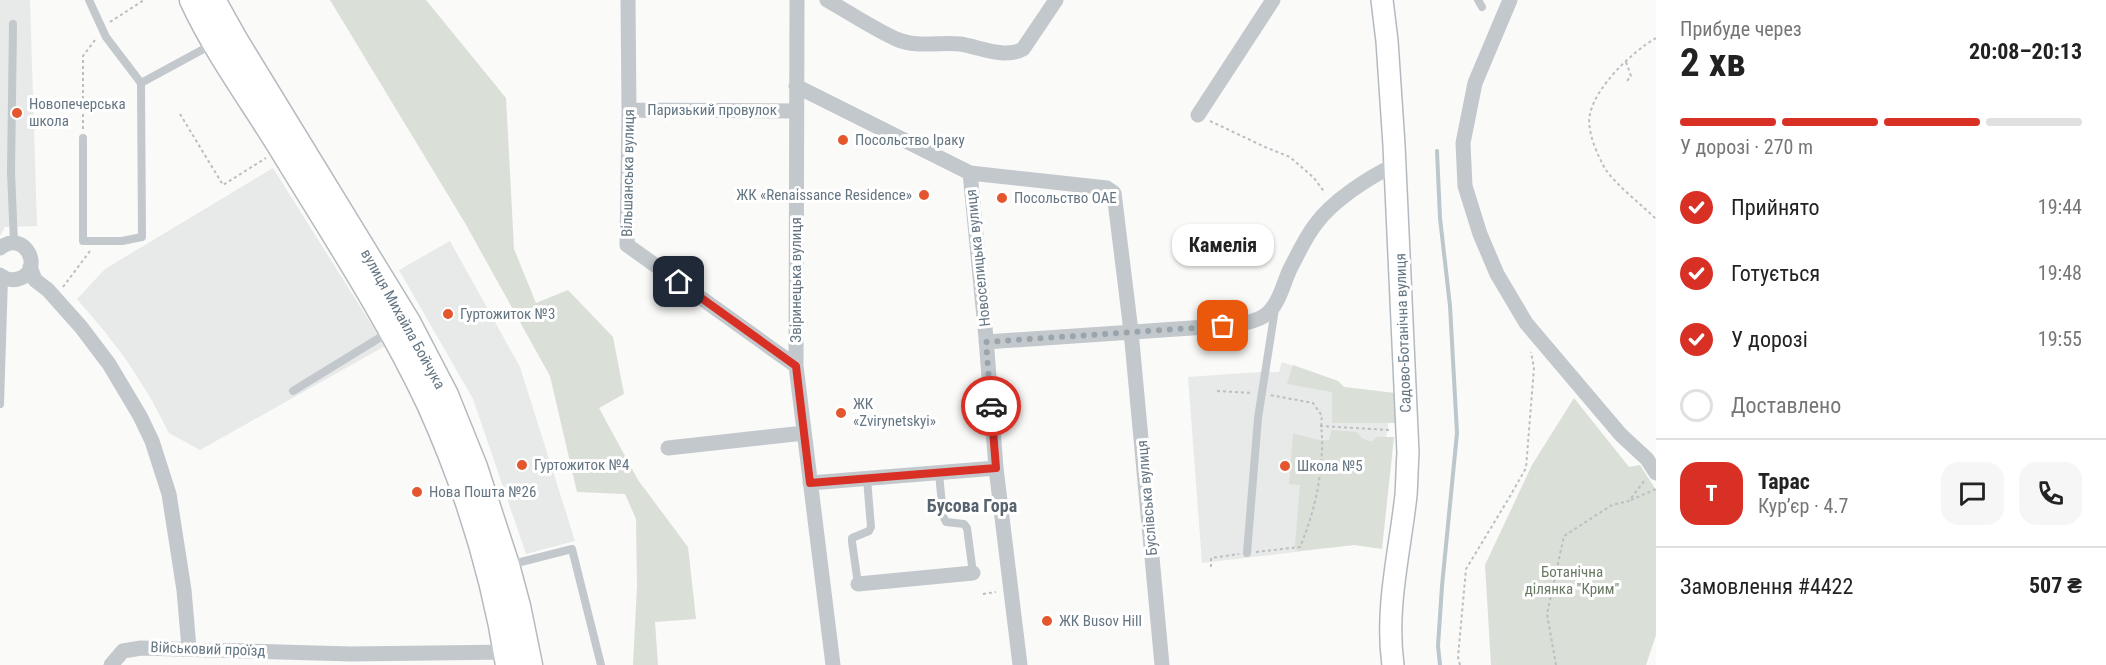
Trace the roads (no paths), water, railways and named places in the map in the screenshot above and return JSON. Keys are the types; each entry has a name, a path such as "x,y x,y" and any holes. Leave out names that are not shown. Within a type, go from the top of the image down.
{"main road":[{"name":"вулиця Михайла Бойчука","path":"192,0 215,43 391,332 428,404 457,474 518,658"},
{"name":"вулиця Михайла Бойчука","path":"213,0 408,322 450,405 475,467 507,565 518,658"}],"street":[{"name":"Вільшанська вулиця","path":"628,0 627,245 796,366"},
{"name":"Звіринецька вулиця","path":"797,0 796,366 833,665"},
{"path":"827,0 898,40 924,45 959,44 1003,53 1016,53 1023,49 1056,0"},
{"path":"1198,116 1273,0"},
{"name":"Садово-Ботанічна вулиця","path":"1382,0 1395,165 1408,453 1406,494 1393,594 1390,646 1393,665"},
{"path":"1510,0 1475,83 1463,143 1465,186 1480,234 1497,274 1526,323 1621,435 1653,466"},
{"path":"796,86 970,172"},
{"name":"Паризький провулок","path":"629,110 796,111"},
{"path":"986,342 1240,324 1264,317 1276,304 1282,286 1315,224 1334,205 1363,183 1395,165"},
{"name":"Буслівська вулиця","path":"970,172 1111,190 1116,200 1131,332 1162,665"},
{"name":"Новоселицька вулиця","path":"970,172 996,468 1020,665"},
{"path":"6,277 26,274 30,267 31,257 20,244 7,246"},
{"path":"30,267 35,280 55,297 109,364 152,441 169,494 184,590 189,648"},
{"path":"6,277 55,297"},
{"path":"668,448 804,434"},
{"path":"810,483 996,468"},
{"path":"858,584 973,573"},
{"name":"Військовий проїзд","path":"111,665 123,651 141,648 518,658"}],"lane":[{"path":"83,138 83,241 122,241 142,237 141,83 106,38 89,0"},
{"path":"7,246 11,172 13,24"},
{"path":"141,83 215,43"},
{"path":"0,404 6,277"},
{"path":"1247,553 1258,418 1276,304"},
{"path":"293,391 391,332"},
{"path":"939,472 943,516 946,522 964,524 967,528 973,573"},
{"path":"858,584 852,538 869,531 871,527 867,479"},
{"path":"507,565 572,549 601,665"}],"waterway":[{"path":"1437,151 1440,218 1450,306 1457,433 1442,586 1438,646 1440,665"}],"place":[{"name":"Новопечерська школа","path":"17,113"},
{"name":"Посольство Іраку","path":"843,140"},
{"name":"ЖК «Renaissance Residence»","path":"924,195"},
{"name":"Посольство ОАЕ","path":"1002,198"},
{"name":"Гуртожиток №3","path":"448,314"},
{"name":"Камелія","path":"1223,326"},
{"name":"ЖК «Zvirynetskyi»","path":"841,413"},
{"name":"Гуртожиток №4","path":"522,465"},
{"name":"Школа №5","path":"1285,466"},
{"name":"Нова Пошта №26","path":"417,492"},
{"name":"ЖК Busov Hill","path":"1047,621"}],"district":[{"name":"Бусова Гора","path":"972,506"}],"park label":[{"name":"Ботанічна ділянка \"Крим\"","path":"1572,580"}]}
